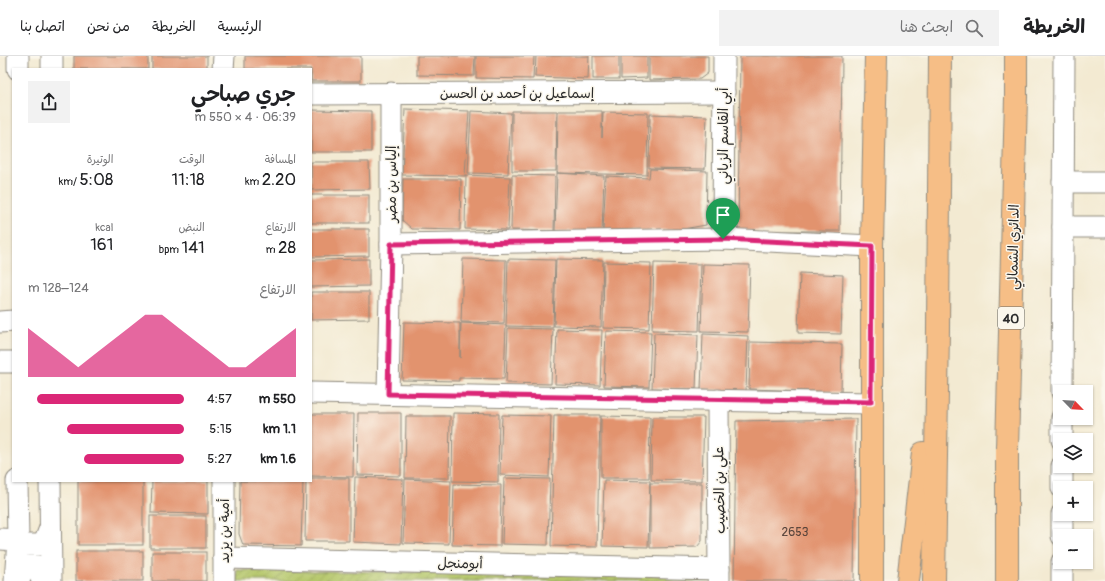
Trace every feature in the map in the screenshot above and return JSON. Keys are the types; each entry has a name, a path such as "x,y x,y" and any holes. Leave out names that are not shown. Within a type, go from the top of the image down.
{"main road":[{"path":"872,581 872,246 876,56"},
{"path":"934,581 940,56"},
{"name":"الدائري الشمالي","path":"1007,581 1007,450 1016,56"},
{"path":"908,581 938,330"},
{"path":"1007,450 1021,581"}],"street":[{"path":"18,56 18,68"},
{"path":"52,56 52,68"},
{"path":"223,68 224,56"},
{"name":"أبي القاسم الزياني","path":"723,239 724,56"},
{"path":"1062,385 1064,56"},
{"name":"إسماعيل بن أحمد بن الحسن","path":"312,94 724,92"},
{"name":"إلياس بن مضر","path":"388,394 391,244 391,93"},
{"path":"1063,182 1105,182"},
{"path":"1063,227 1105,227"},
{"path":"391,244 723,239 872,246"},
{"path":"0,322 12,321"},
{"path":"0,362 12,362"},
{"path":"312,393 871,402"},
{"name":"علي بن الخصيب","path":"718,400 719,575"},
{"path":"15,581 9,540 17,482"},
{"path":"50,482 51,581"},
{"name":"أمية بن يزيد","path":"224,482 224,581"},
{"path":"9,540 26,545 39,545 45,541 50,528"},
{"name":"أبومنجل","path":"224,558 719,575"},
{"path":"19,581 24,566 37,566 42,581"},
{"path":"1062,569 1062,581"}],"green space":[{"path":"237,570 713,576 713,581 237,581"}],"building":[{"path":"74,56 148,56 148,68 74,68"},
{"path":"152,56 207,56 207,68 152,68"},
{"path":"245,56 361,56 361,81 312,81 312,68 245,68"},
{"path":"417,56 475,56 474,76 417,75"},
{"path":"476,56 534,56 533,79 476,78"},
{"path":"536,56 589,56 588,79 535,77"},
{"path":"593,56 619,56 619,79 593,79"},
{"path":"621,56 647,56 647,78 621,79"},
{"path":"649,56 708,56 708,73 700,79 649,80"},
{"path":"740,56 842,56 840,231 738,231"},
{"path":"405,109 469,111 465,176 402,175"},
{"path":"312,110 371,111 371,152 312,152"},
{"path":"471,111 511,113 508,174 468,173"},
{"path":"512,111 557,111 556,171 512,171"},
{"path":"558,111 602,111 602,138 603,112 648,113 647,175 557,173"},
{"path":"650,114 707,116 705,169 649,168"},
{"path":"312,162 369,162 370,189 312,190"},
{"path":"650,169 707,171 706,225 677,230 603,231 606,176 649,178"},
{"path":"557,173 604,176 602,232 555,231"},
{"path":"466,175 510,177 508,230 465,229"},
{"path":"512,175 555,176 554,231 511,230"},
{"path":"403,179 461,179 460,230 412,229 402,220"},
{"path":"312,195 369,195 369,223 312,223"},
{"path":"312,229 369,229 369,256 312,257"},
{"path":"369,259 369,286 312,287 312,260"},
{"path":"463,259 506,260 504,323 461,322"},
{"path":"508,259 555,260 553,327 506,326"},
{"path":"556,259 603,260 601,327 554,326"},
{"path":"604,262 651,263 649,329 603,328"},
{"path":"654,263 701,264 699,331 652,330"},
{"path":"703,264 750,265 748,332 701,331"},
{"path":"800,273 843,275 841,334 798,333"},
{"path":"312,292 369,292 369,319 312,320"},
{"path":"404,322 460,323 460,358 461,323 506,325 504,379 459,378 459,381 402,380"},
{"path":"508,328 553,329 551,384 506,383"},
{"path":"557,329 602,330 600,385 555,384"},
{"path":"606,331 651,332 649,387 604,386"},
{"path":"654,333 698,335 696,389 652,388"},
{"path":"703,334 748,336 746,391 701,389"},
{"path":"750,342 842,344 841,392 749,389"},
{"path":"358,413 401,413 401,476 357,475"},
{"path":"453,413 499,414 498,482 452,481"},
{"path":"312,414 354,414 353,477 312,476"},
{"path":"502,415 551,416 549,477 500,475"},
{"path":"554,415 600,415 597,547 551,546"},
{"path":"406,416 450,416 449,478 405,478"},
{"path":"601,416 650,417 649,478 601,478"},
{"path":"652,417 704,417 702,481 651,480"},
{"path":"856,419 854,581 734,581 736,421"},
{"path":"355,477 403,479 401,544 353,542"},
{"path":"312,478 349,478 349,541 305,541 306,482 312,482"},
{"path":"504,478 550,479 548,545 502,544"},
{"path":"405,479 451,481 449,544 403,543"},
{"path":"604,480 650,481 648,547 602,546"},
{"path":"78,482 143,482 143,545 78,545"},
{"path":"152,482 208,482 208,514 151,513"},
{"path":"240,482 303,482 301,546 243,545 239,534"},
{"path":"650,483 702,483 702,541 697,547 650,548"},
{"path":"454,484 501,485 500,546 452,545"},
{"path":"150,516 206,516 206,548 150,548"},
{"path":"76,551 143,551 143,581 76,581"},
{"path":"152,552 206,552 206,581 152,581"}],"route":[{"path":"723,239 872,246 871,402 388,394 391,244 723,239"}]}
